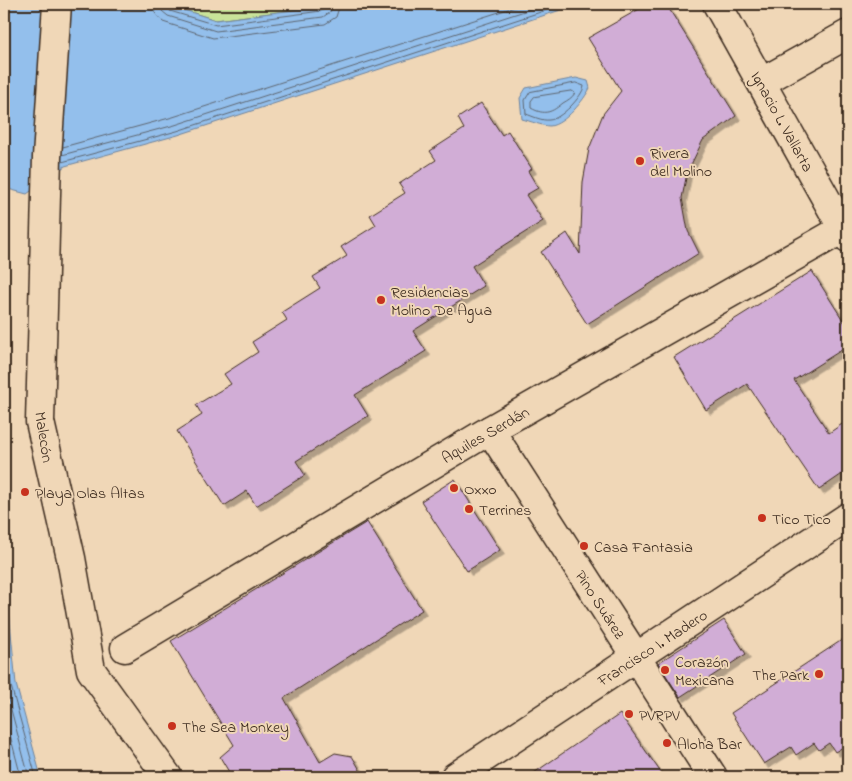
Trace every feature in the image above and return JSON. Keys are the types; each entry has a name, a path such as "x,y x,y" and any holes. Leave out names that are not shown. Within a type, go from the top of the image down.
{"street":[{"name":"Malecón","path":"57,4 47,157 40,422 71,558 91,670 168,777"},
{"name":"Ignacio L. Vallarta","path":"717,4 846,231"},
{"path":"762,82 848,34"},
{"name":"Aquiles Serdán","path":"125,648 490,430 846,231"},
{"name":"Pino Suárez","path":"490,430 713,777"},
{"name":"Francisco I. Madero","path":"456,777 848,518"}],"green space":[{"path":"165,4 340,4 216,20"}],"water":[{"path":"4,4 165,4 216,20 340,4 579,4 178,135 65,166 27,194 4,188"},
{"path":"576,78 588,81 590,88 579,105 562,121 550,126 522,119 520,98 526,88"},
{"path":"4,560 16,684 41,777 4,777"}],"building":[{"name":"Rivera del Molino","path":"648,4 666,4 736,116 703,140 687,173 682,198 688,231 699,253 587,324 541,252 567,233 580,254 583,182 589,149 603,114 621,91 588,38"},
{"name":"Residencias Molino De Agua","path":"481,103 502,135 508,131 532,169 528,171 538,188 526,195 543,221 472,266 484,286 413,331 426,351 355,395 368,416 296,461 305,475 256,506 247,491 224,506 177,431 202,415 196,405 231,384 224,374 258,352 252,342 287,320 282,312 320,288 313,277 347,256 341,247 376,225 370,215 405,193 399,184 436,160 430,151 464,129 458,118"},
{"path":"812,271 848,328 848,346 794,380 829,433 848,420 848,470 819,490 747,384 706,410 674,357"},
{"path":"455,479 500,550 467,571 421,501"},
{"path":"367,522 422,610 284,698 320,762 335,753 352,756 364,777 232,777 220,757 234,745 171,641"},
{"path":"724,620 746,654 680,697 658,663"},
{"name":"The Park","path":"848,636 848,744 835,752 829,743 819,750 814,743 796,755 791,747 764,764 731,713"},
{"path":"620,714 664,777 528,777"}],"place":[{"name":"Rivera del Molino","path":"640,161"},
{"name":"Residencias Molino De Agua","path":"381,300"},
{"name":"Oxxo","path":"454,488"},
{"name":"Playa Olas Altas","path":"25,492"},
{"name":"Terrines","path":"469,509"},
{"name":"Tico Tico","path":"762,518"},
{"name":"Casa Fantasia","path":"584,546"},
{"name":"Corazón Mexicana","path":"665,670"},
{"name":"The Park","path":"819,674"},
{"name":"PVRPV","path":"629,714"},
{"name":"The Sea Monkey","path":"172,726"},
{"name":"Aloha Bar","path":"667,743"}]}
